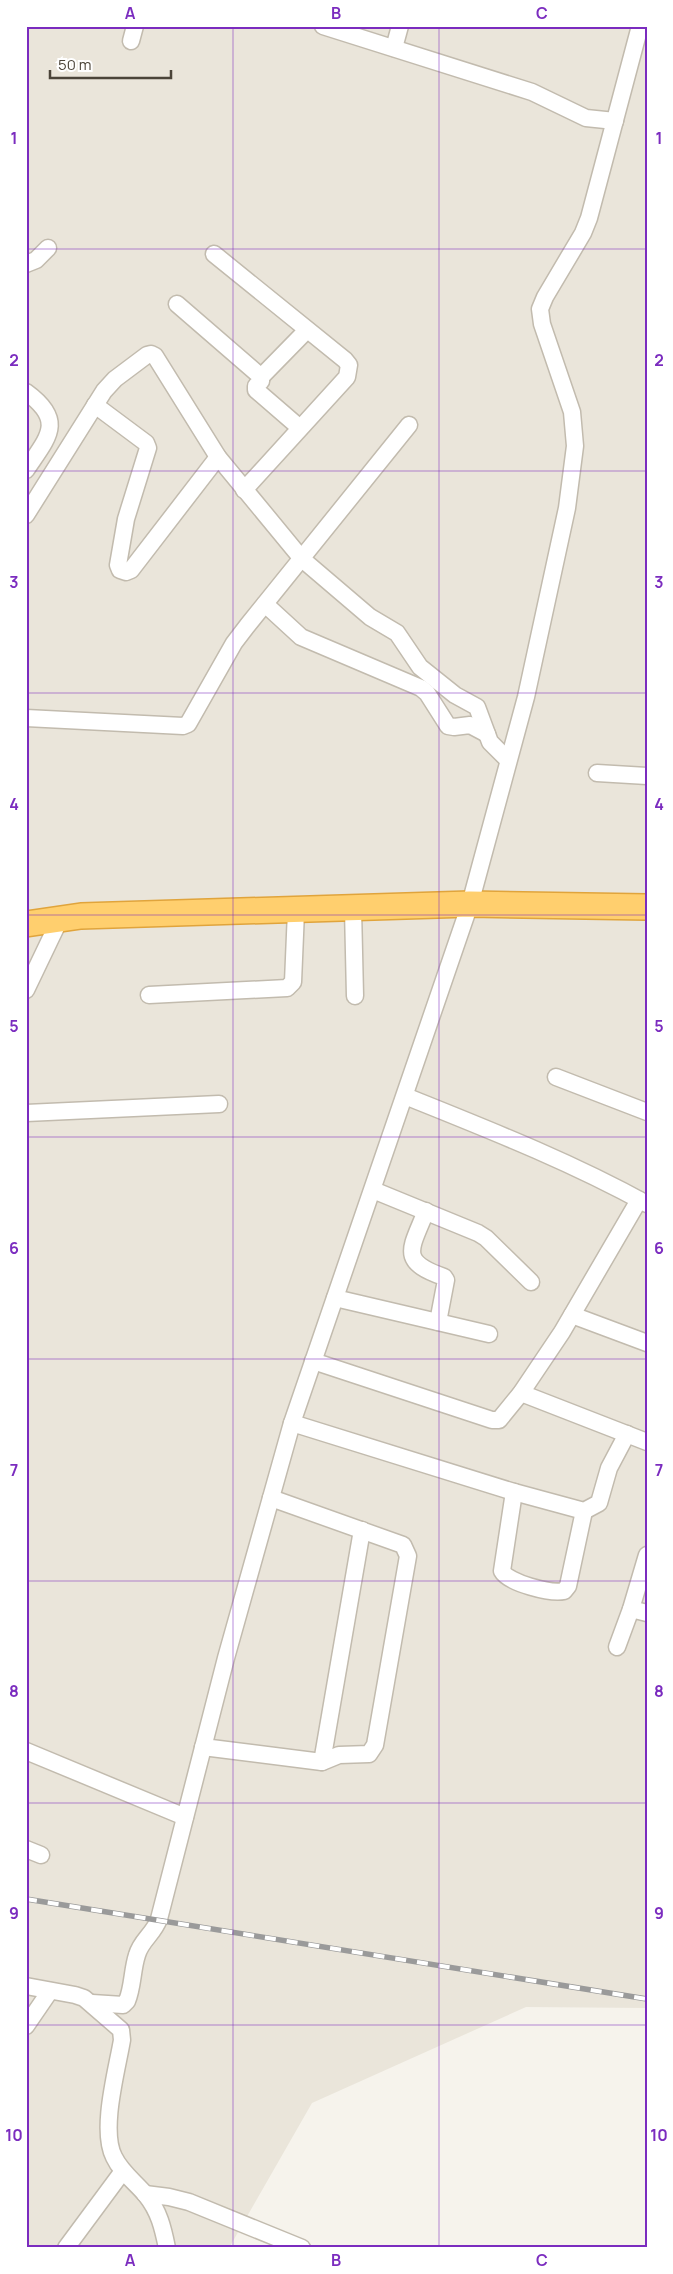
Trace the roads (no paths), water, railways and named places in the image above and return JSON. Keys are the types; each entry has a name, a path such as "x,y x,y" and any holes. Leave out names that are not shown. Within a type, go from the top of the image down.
{"highway":[{"path":"26,924 81,916 296,911 470,904 647,907"}],"street":[{"path":"323,26 532,92 586,118 615,121"},
{"path":"394,48 400,26"},
{"path":"92,2003 122,2005 127,2002 136,1956 144,1942 155,1931 270,1498 292,1423 470,904 526,696 565,517 575,446 572,412 542,324 540,309 545,297 583,233 589,218 640,26"},
{"path":"26,264 36,260 48,248"},
{"path":"214,254 349,365 347,377 244,490"},
{"path":"177,304 261,377"},
{"path":"300,428 256,390 261,377 307,330"},
{"path":"26,514 110,384 147,355 155,356 218,457 302,559 370,617 397,632 420,667 455,695 477,707 493,746 508,760"},
{"path":"26,392 41,403 48,412 50,424 47,438 26,470"},
{"path":"95,405 146,443 148,448 126,518 118,565 120,570 126,572 132,570 218,457"},
{"path":"26,718 183,726 188,724 234,643 409,425"},
{"path":"265,604 301,637 421,688 427,693 448,726 470,725 487,734"},
{"path":"597,773 647,776"},
{"path":"353,909 355,996"},
{"path":"149,995 287,988 292,982 296,911"},
{"path":"26,990 60,919"},
{"path":"556,1077 647,1112"},
{"path":"313,1361 492,1420 499,1420 521,1393 643,1202 514,1139 405,1096"},
{"path":"26,1113 219,1104"},
{"path":"373,1190 468,1228 486,1238 531,1282"},
{"path":"426,1211 411,1250 413,1260 423,1269 444,1277 446,1280 438,1322"},
{"path":"335,1298 489,1334"},
{"path":"572,1315 647,1343"},
{"path":"521,1393 647,1442"},
{"path":"292,1423 514,1492 584,1511 599,1503 609,1468 627,1434"},
{"path":"514,1492 502,1571 505,1576 512,1580 551,1592 564,1591 568,1586 584,1511"},
{"path":"203,1747 322,1762 338,1755 369,1754 375,1745 408,1556 404,1545 270,1498"},
{"path":"322,1762 362,1530"},
{"path":"617,1648 639,1611 647,1556"},
{"path":"26,1751 185,1817"},
{"path":"26,1986 75,1995 92,2003 121,2030 122,2036 108,2132 110,2148 122,2171 145,2194 159,2214 167,2248"},
{"path":"26,2026 50,1990"},
{"path":"66,2248 122,2171"},
{"path":"145,2194 189,2202 302,2248"}],"railway":[{"path":"26,1899 647,1999"}]}
